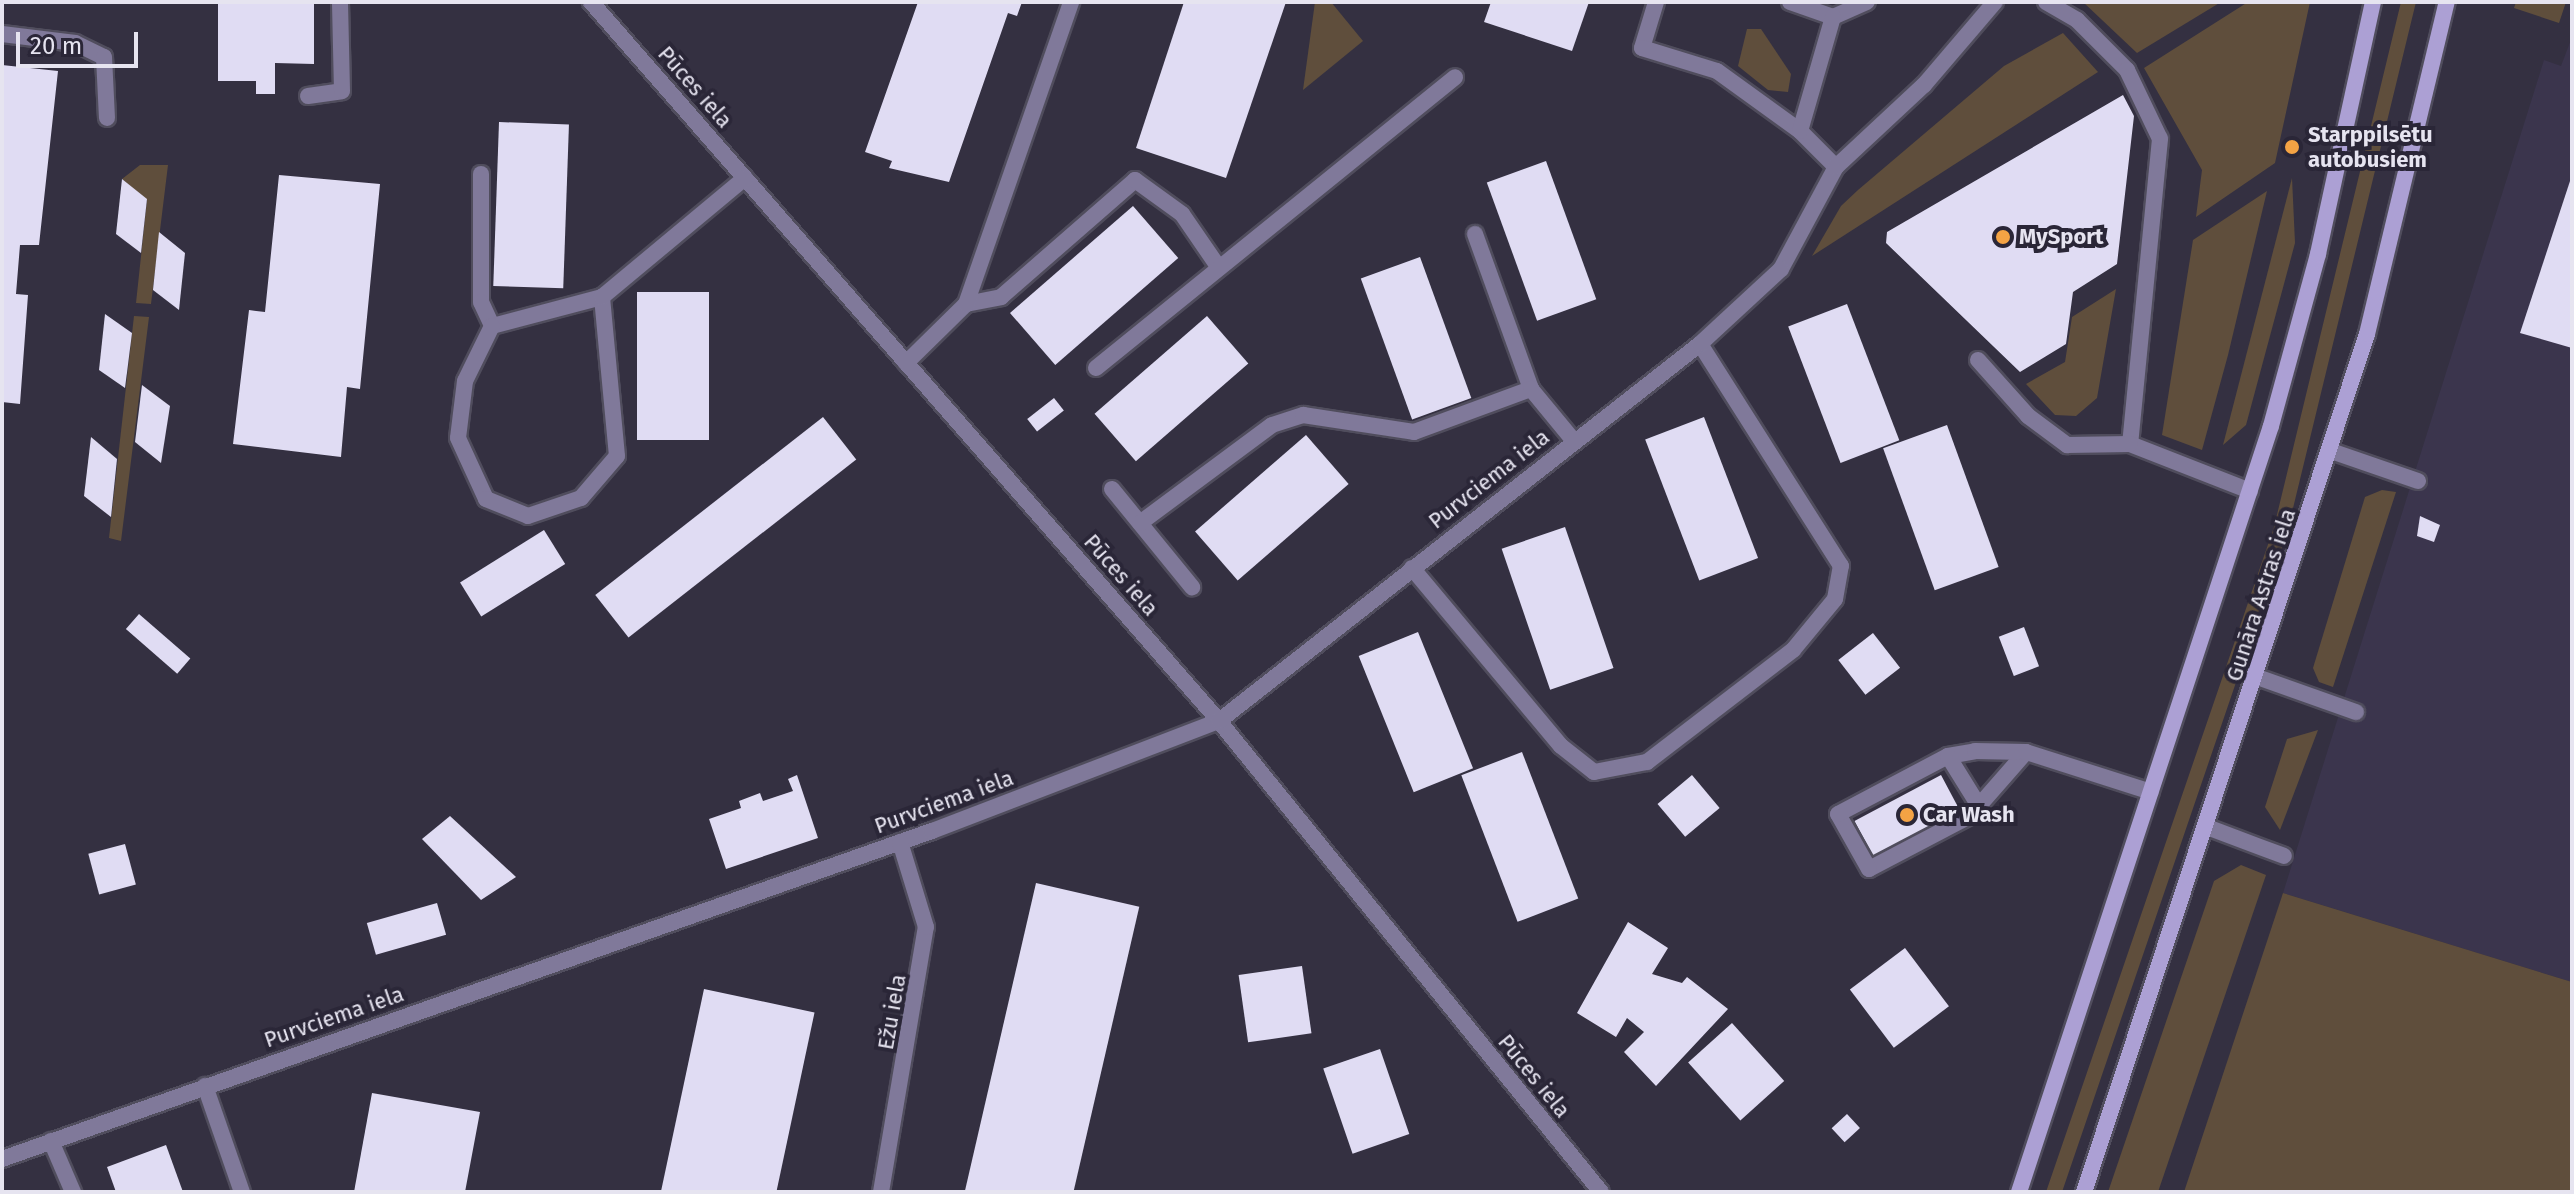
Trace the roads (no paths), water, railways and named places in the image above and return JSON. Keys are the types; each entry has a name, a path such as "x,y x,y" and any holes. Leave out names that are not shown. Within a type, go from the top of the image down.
{"main road":[{"name":"Gunāra Astras iela","path":"2019,1192 2250,491 2318,254 2373,2"},
{"name":"Gunāra Astras iela","path":"2084,1192 2257,677 2367,334 2447,2"}],"street":[{"path":"308,96 342,91 340,2"},
{"name":"Pūces iela","path":"591,2 1219,721 1601,1192"},
{"path":"906,363 966,304 1071,2"},
{"path":"1656,2 1642,48 1717,71 1800,131 1836,167"},
{"path":"1790,2 1833,17 1867,2"},
{"name":"Purvciema iela","path":"2,1159 900,842 1219,721 1573,440 1700,344 1781,269 1836,167 1924,85 1995,2"},
{"path":"2046,2 2077,20 2127,70 2160,139 2130,444"},
{"path":"1800,131 1833,17"},
{"path":"2,34 75,43 104,57 107,118"},
{"path":"1096,368 1217,265 1455,77"},
{"path":"481,174 481,302 492,326"},
{"path":"602,297 617,456 581,498 528,516 486,499 458,438 465,381 492,326 602,297 745,178"},
{"path":"966,304 1001,297 1135,180 1182,214 1217,265"},
{"path":"1475,234 1531,389 1573,440"},
{"path":"1412,568 1561,746 1594,772 1647,762 1793,650 1835,599 1841,566 1700,344"},
{"path":"1978,360 2028,416 2067,445 2130,444 2250,491"},
{"path":"1140,523 1272,425 1303,415 1414,432 1531,389"},
{"path":"2331,451 2418,481"},
{"path":"1112,489 1192,587"},
{"path":"2257,677 2356,712"},
{"path":"2026,752 1979,806 1869,869 1838,814 1948,756 2026,752 2151,792"},
{"path":"1948,756 1979,806"},
{"path":"2207,827 2284,856"},
{"name":"Ežu iela","path":"881,1192 926,927 900,842"},
{"path":"205,1086 242,1192"},
{"path":"51,1141 73,1192"}],"place":[{"name":"Starppilsētu autobusiem","path":"2292,147"},
{"name":"MySport","path":"2003,237"},
{"name":"Car Wash","path":"1907,815"}]}
